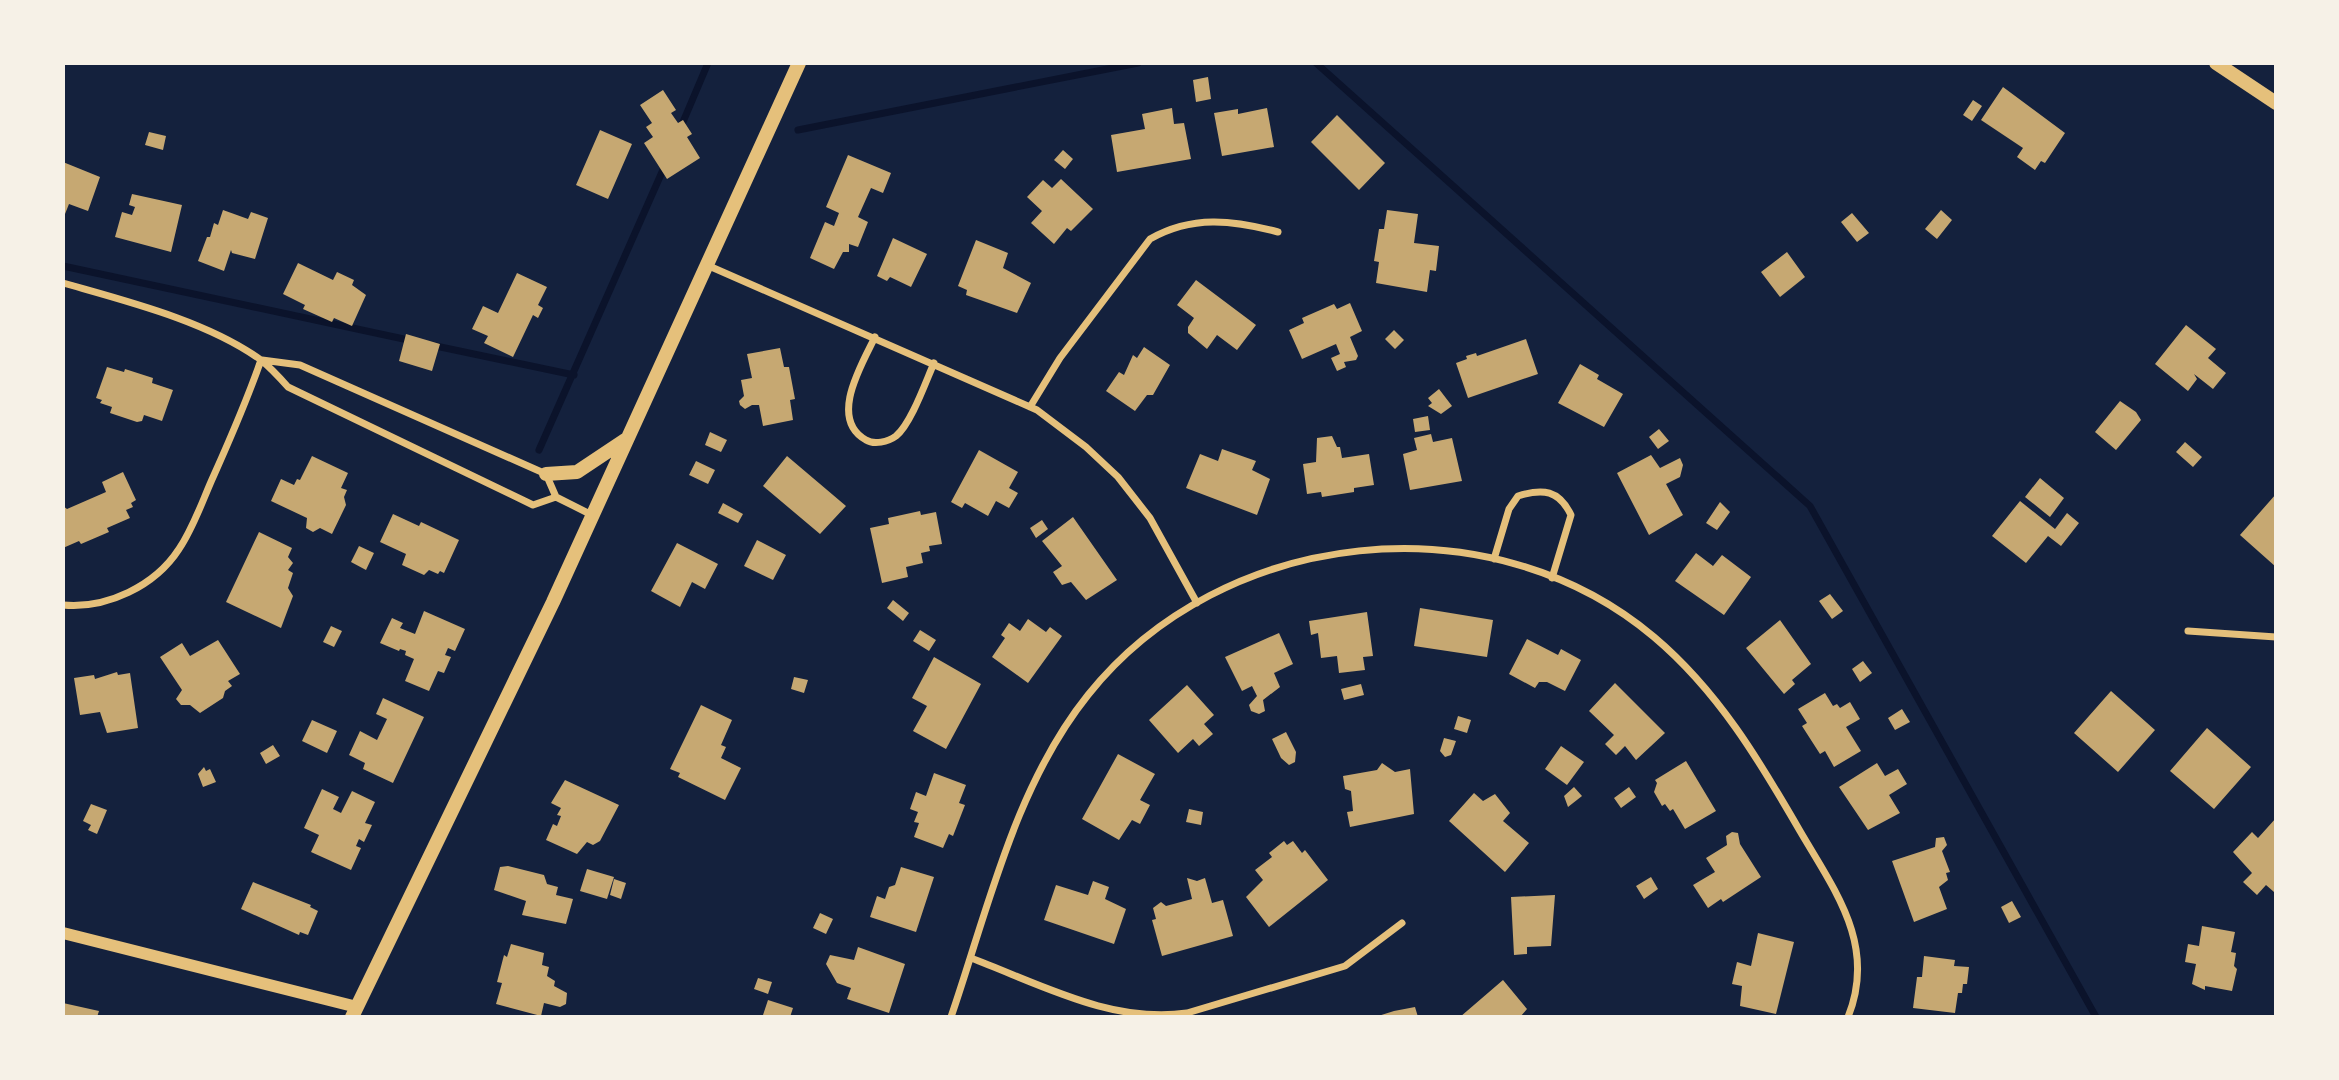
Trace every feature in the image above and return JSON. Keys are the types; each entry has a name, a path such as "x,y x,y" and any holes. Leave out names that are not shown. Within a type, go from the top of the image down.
{"main road":[{"path":"354,1012 592,516 709,266 799,63"},
{"path":"2216,63 2276,103"},
{"path":"546,474 578,472 629,437"}],"street":[{"path":"1030,407 1060,358 1138,250 1150,239 1169,228 1211,220 1238,222 1278,232"},
{"path":"709,266 1030,407 1086,447 1118,477 1150,518 1197,603"},
{"path":"63,283 128,302 215,334 261,360 289,387 533,505 556,498"},
{"path":"875,337 849,401 848,420 855,432 868,442 880,443 897,435 934,363"},
{"path":"261,360 300,365 546,474 556,498 592,516"},
{"path":"63,605 99,603 125,595 157,574 173,557 236,432 261,360"},
{"path":"1494,559 1509,509 1518,495 1535,490 1551,491 1564,500 1571,515 1552,578"},
{"path":"951,1017 1025,801 1065,726 1114,666 1172,617 1264,571 1315,556 1400,547 1443,549 1494,559 1582,590 1618,611 1688,668 1717,701 1763,768 1840,899 1854,932 1858,964 1853,1004 1848,1017"},
{"path":"2188,631 2276,636"},
{"path":"971,958 1102,1007 1145,1017 1164,1017 1328,973 1372,948 1402,923"},
{"path":"63,933 354,1012"}],"building":[{"path":"1208,77 1211,99 1196,102 1193,80"},
{"path":"2003,87 2065,133 2045,163 2041,161 2035,170 2017,157 2023,148 1981,120"},
{"path":"663,90 676,110 671,113 678,123 683,120 692,134 687,137 700,158 667,179 644,143 653,137 646,127 652,123 640,105"},
{"path":"1973,100 1982,106 1972,121 1963,115"},
{"path":"1172,108 1174,124 1184,123 1191,159 1117,172 1111,135 1145,129 1142,114"},
{"path":"1267,108 1274,147 1222,156 1214,113 1238,109 1238,114"},
{"path":"1337,115 1385,163 1359,190 1311,142"},
{"path":"600,130 632,144 608,199 576,185"},
{"path":"149,132 166,136 163,150 145,145"},
{"path":"1063,150 1073,159 1065,169 1054,160"},
{"path":"848,155 891,173 883,193 871,188 858,217 868,222 858,247 849,244 849,252 843,252 834,269 810,258 825,222 834,226 839,213 826,207"},
{"path":"63,162 100,177 88,211 69,204 63,219"},
{"path":"1061,179 1093,209 1071,231 1067,228 1054,244 1031,223 1042,211 1027,197 1043,180 1052,188"},
{"path":"132,194 182,205 171,252 115,237 122,212 132,215 135,207 129,205"},
{"path":"223,210 248,219 251,212 268,218 255,259 232,253 231,250 224,271 198,261 207,237 210,237 214,223 218,225"},
{"path":"1387,210 1418,214 1414,243 1439,246 1436,271 1430,270 1427,292 1376,283 1379,262 1374,261 1379,229 1384,229"},
{"path":"1941,210 1952,220 1937,239 1925,229"},
{"path":"1852,213 1869,233 1857,242 1841,222"},
{"path":"893,238 927,254 911,287 890,277 887,281 877,276"},
{"path":"976,240 1008,253 1003,268 1031,283 1017,313 966,295 967,290 958,286"},
{"path":"1787,252 1805,277 1780,297 1761,272"},
{"path":"298,263 333,280 337,272 354,280 352,285 366,295 352,326 334,318 332,322 303,309 305,305 283,294"},
{"path":"517,273 547,287 538,305 543,308 538,318 533,315 513,357 484,343 488,336 472,329 483,306 498,313"},
{"path":"1196,280 1256,325 1237,350 1217,335 1207,349 1188,333 1188,327 1194,318 1177,305"},
{"path":"1350,303 1362,331 1350,337 1358,356 1356,360 1344,362 1346,367 1337,371 1331,358 1340,354 1336,344 1302,359 1289,330 1304,323 1302,318 1334,304 1337,309"},
{"path":"2186,325 2216,349 2208,358 2226,373 2213,389 2194,374 2197,379 2188,391 2155,364"},
{"path":"1394,330 1404,340 1395,349 1385,339"},
{"path":"406,334 440,344 432,371 399,361"},
{"path":"1526,339 1538,374 1468,398 1456,363 1467,359 1466,356 1476,353 1477,356"},
{"path":"1144,347 1170,365 1153,395 1147,395 1135,411 1106,391 1119,372 1124,375 1133,355 1137,358"},
{"path":"780,348 784,367 789,367 795,399 790,400 793,420 763,426 759,405 745,409 740,405 739,401 744,396 741,380 752,378 747,354"},
{"path":"1580,364 1599,375 1597,379 1623,394 1604,427 1558,403"},
{"path":"107,367 124,372 125,369 153,378 152,383 173,390 162,421 144,415 142,421 137,422 110,413 112,407 100,403 102,400 96,398"},
{"path":"1439,389 1452,406 1441,414 1428,406 1432,403 1428,398"},
{"path":"2120,401 2136,412 2141,420 2116,450 2095,432"},
{"path":"1428,416 1430,430 1415,432 1413,419"},
{"path":"1659,429 1669,441 1658,449 1649,437"},
{"path":"710,432 727,440 721,452 705,445"},
{"path":"1431,434 1433,442 1452,438 1462,481 1410,490 1403,454 1417,450 1414,438"},
{"path":"1332,436 1337,447 1340,447 1342,458 1369,454 1374,485 1354,488 1354,492 1322,497 1321,492 1307,494 1303,464 1316,462 1317,438"},
{"path":"2185,442 2202,457 2193,467 2176,452"},
{"path":"1222,449 1256,461 1252,470 1270,479 1257,515 1186,488 1200,454 1218,461"},
{"path":"979,450 1018,472 1009,488 1018,493 1009,508 996,501 988,516 965,503 962,508 951,502"},
{"path":"1651,455 1660,468 1680,458 1683,465 1680,477 1666,484 1683,515 1649,535 1617,473"},
{"path":"312,456 348,473 341,488 347,490 344,497 346,505 332,534 320,528 313,532 306,528 307,518 271,501 281,479 294,485 297,479 300,480"},
{"path":"787,456 846,506 820,534 763,486"},
{"path":"696,461 715,470 708,484 689,475"},
{"path":"123,472 136,500 131,503 133,507 126,510 130,518 107,528 109,532 81,544 79,541 63,548 63,506 67,509 106,492 102,482"},
{"path":"2040,478 2064,498 2050,517 2025,497"},
{"path":"2276,494 2276,567 2240,535"},
{"path":"2020,501 2055,529 2067,513 2079,523 2061,546 2048,536 2026,563 1992,536"},
{"path":"1720,502 1730,512 1717,530 1706,523"},
{"path":"723,503 743,514 738,523 718,513"},
{"path":"920,511 921,515 936,512 942,544 929,546 930,551 921,553 923,563 906,567 908,577 882,583 870,528 889,524 888,518"},
{"path":"393,514 419,526 421,522 459,540 444,573 440,571 438,574 429,570 424,575 402,565 406,554 380,542"},
{"path":"1073,517 1117,580 1086,600 1071,582 1062,585 1053,572 1062,566 1042,541"},
{"path":"1042,520 1048,529 1036,538 1030,528"},
{"path":"259,532 292,548 288,557 293,563 288,570 293,573 288,588 293,596 281,628 226,602"},
{"path":"757,540 786,555 773,580 744,566"},
{"path":"677,543 718,564 705,589 692,582 680,607 651,591"},
{"path":"359,546 374,553 366,570 351,562"},
{"path":"1696,553 1713,566 1722,555 1751,577 1724,615 1675,581"},
{"path":"1830,594 1843,611 1832,619 1819,601"},
{"path":"893,600 909,613 903,621 887,608"},
{"path":"1420,608 1493,620 1487,657 1414,646"},
{"path":"424,611 465,629 455,651 448,648 445,655 451,657 444,673 438,671 429,691 405,681 414,659 405,655 406,651 380,643 392,618 403,623 400,628 415,634"},
{"path":"1367,612 1373,656 1363,657 1365,670 1339,673 1337,656 1321,658 1318,633 1311,635 1309,621"},
{"path":"1028,619 1046,632 1050,627 1062,636 1028,683 992,657 1005,638 1001,635 1009,623 1020,631"},
{"path":"1780,620 1811,664 1792,680 1795,684 1784,694 1746,648"},
{"path":"331,626 342,631 334,647 323,642"},
{"path":"920,630 936,640 929,651 913,641"},
{"path":"1279,633 1293,664 1274,673 1280,687 1263,700 1265,711 1259,714 1251,711 1249,705 1257,696 1252,686 1242,691 1225,657"},
{"path":"1527,639 1558,655 1561,649 1581,660 1565,691 1547,682 1539,682 1535,688 1509,674"},
{"path":"218,640 240,674 228,681 232,686 225,691 223,698 200,713 190,705 181,705 176,699 182,690 160,657 182,643 190,656"},
{"path":"934,657 981,684 946,749 913,731 927,706 912,698"},
{"path":"1863,661 1872,673 1860,682 1852,669"},
{"path":"117,672 118,675 130,673 138,728 107,733 100,712 80,715 74,678 94,675 95,679"},
{"path":"794,677 808,680 804,693 791,689"},
{"path":"1615,683 1665,733 1636,760 1625,746 1616,755 1605,744 1614,735 1589,711"},
{"path":"1361,684 1364,695 1344,700 1341,689"},
{"path":"1187,685 1214,715 1204,724 1213,734 1199,746 1193,739 1178,753 1149,720"},
{"path":"2111,691 2155,730 2118,772 2074,733"},
{"path":"1825,693 1833,706 1837,704 1840,708 1850,702 1860,719 1846,727 1861,751 1834,767 1825,751 1820,754 1802,726 1807,723 1798,709"},
{"path":"383,698 424,717 393,783 363,769 365,763 349,755 360,731 377,740 387,719 376,714"},
{"path":"701,705 732,720 721,745 726,747 721,758 741,768 725,800 678,777 680,773 670,769"},
{"path":"1902,709 1910,722 1895,730 1888,718"},
{"path":"1458,716 1471,720 1467,733 1454,729"},
{"path":"312,720 337,731 327,753 302,741"},
{"path":"2207,728 2251,767 2214,809 2170,771"},
{"path":"1286,732 1296,752 1295,762 1289,765 1281,758 1272,739"},
{"path":"1444,738 1456,741 1451,755 1445,757 1440,751"},
{"path":"273,745 280,756 266,764 260,753"},
{"path":"1561,746 1584,762 1567,785 1545,769"},
{"path":"1118,754 1155,774 1140,800 1150,805 1140,824 1132,820 1119,840 1082,819"},
{"path":"1686,761 1716,811 1685,829 1673,809 1670,811 1665,804 1662,806 1654,792 1657,783 1655,780"},
{"path":"1382,763 1395,772 1410,769 1414,814 1350,827 1347,812 1353,811 1351,791 1345,789 1343,776 1377,770"},
{"path":"1877,763 1885,776 1898,769 1907,784 1889,795 1900,813 1868,830 1839,787"},
{"path":"204,767 206,771 210,769 216,782 203,787 198,774"},
{"path":"934,773 966,785 959,803 965,805 953,836 949,834 943,848 914,837 919,823 914,822 918,812 910,809 916,792 926,796"},
{"path":"565,780 619,805 600,841 593,845 587,842 577,854 546,840 553,824 557,826 561,816 557,815 561,808 551,803"},
{"path":"1574,787 1582,796 1568,807 1564,796"},
{"path":"1629,787 1636,797 1621,808 1614,798"},
{"path":"322,789 339,797 333,809 341,813 352,791 375,802 365,823 372,825 364,842 359,839 356,846 361,848 351,870 311,852 319,835 304,828"},
{"path":"1474,793 1483,801 1495,794 1510,813 1503,821 1529,843 1505,872 1449,821"},
{"path":"91,804 107,810 97,834 88,830 91,825 83,821"},
{"path":"1189,809 1203,812 1201,825 1186,822"},
{"path":"2276,818 2276,890 2274,892 2266,885 2257,895 2243,882 2252,873 2233,852 2252,832 2258,838"},
{"path":"1732,832 1738,833 1740,844 1761,877 1723,902 1721,899 1708,908 1693,885 1715,872 1706,858 1727,845 1726,836"},
{"path":"1944,837 1947,845 1942,851 1950,872 1946,873 1948,880 1939,887 1947,909 1914,922 1892,861 1935,847 1936,838"},
{"path":"1284,841 1287,845 1293,841 1302,853 1305,850 1328,880 1269,927 1246,897 1263,880 1255,870 1272,857 1269,853"},
{"path":"508,866 544,875 547,884 558,887 556,895 573,899 566,924 522,915 526,901 494,890 500,867"},
{"path":"901,867 934,877 916,932 870,917 877,896 885,899 889,887 895,885"},
{"path":"587,869 614,877 607,899 580,891"},
{"path":"1651,877 1658,889 1644,899 1636,886"},
{"path":"1187,878 1197,881 1205,878 1212,903 1223,900 1233,936 1162,956 1152,920 1156,919 1153,908 1161,902 1166,906 1192,899"},
{"path":"614,879 626,883 621,899 610,895"},
{"path":"1093,881 1109,887 1105,899 1126,909 1114,944 1044,920 1056,885 1088,895"},
{"path":"253,882 311,905 310,907 318,911 308,935 300,932 299,935 241,909"},
{"path":"1555,895 1551,946 1527,947 1527,954 1514,955 1511,897"},
{"path":"2012,901 2021,917 2009,923 2001,907"},
{"path":"820,913 833,919 826,934 813,928"},
{"path":"2202,926 2235,932 2231,952 2236,953 2234,966 2237,969 2232,991 2205,986 2205,990 2192,984 2196,964 2185,962 2188,944 2199,946"},
{"path":"1758,933 1794,942 1776,1014 1740,1006 1742,986 1732,984 1737,962 1751,966"},
{"path":"511,944 544,953 542,965 549,967 547,976 555,981 554,986 567,993 566,1004 560,1007 544,1003 541,1016 496,1004 502,983 497,982 504,955 507,957"},
{"path":"858,947 905,964 889,1013 847,999 851,988 837,983 826,964 830,955 854,960"},
{"path":"1924,956 1955,960 1954,966 1969,967 1967,984 1963,984 1962,993 1958,993 1955,1013 1913,1008 1917,977 1922,977"},
{"path":"758,978 772,982 768,994 754,989"},
{"path":"1503,980 1527,1009 1520,1017 1460,1017"},
{"path":"768,1000 793,1008 790,1017 763,1015"},
{"path":"63,1003 99,1011 97,1017 63,1017"},
{"path":"1415,1007 1418,1017 1375,1017 1394,1011"}],"waterway":[{"path":"680,129 708,63"},
{"path":"798,130 1138,63"},
{"path":"1316,63 1810,506 2096,1017"},
{"path":"539,450 666,163"},
{"path":"63,266 413,341"},
{"path":"431,345 574,375"}]}
